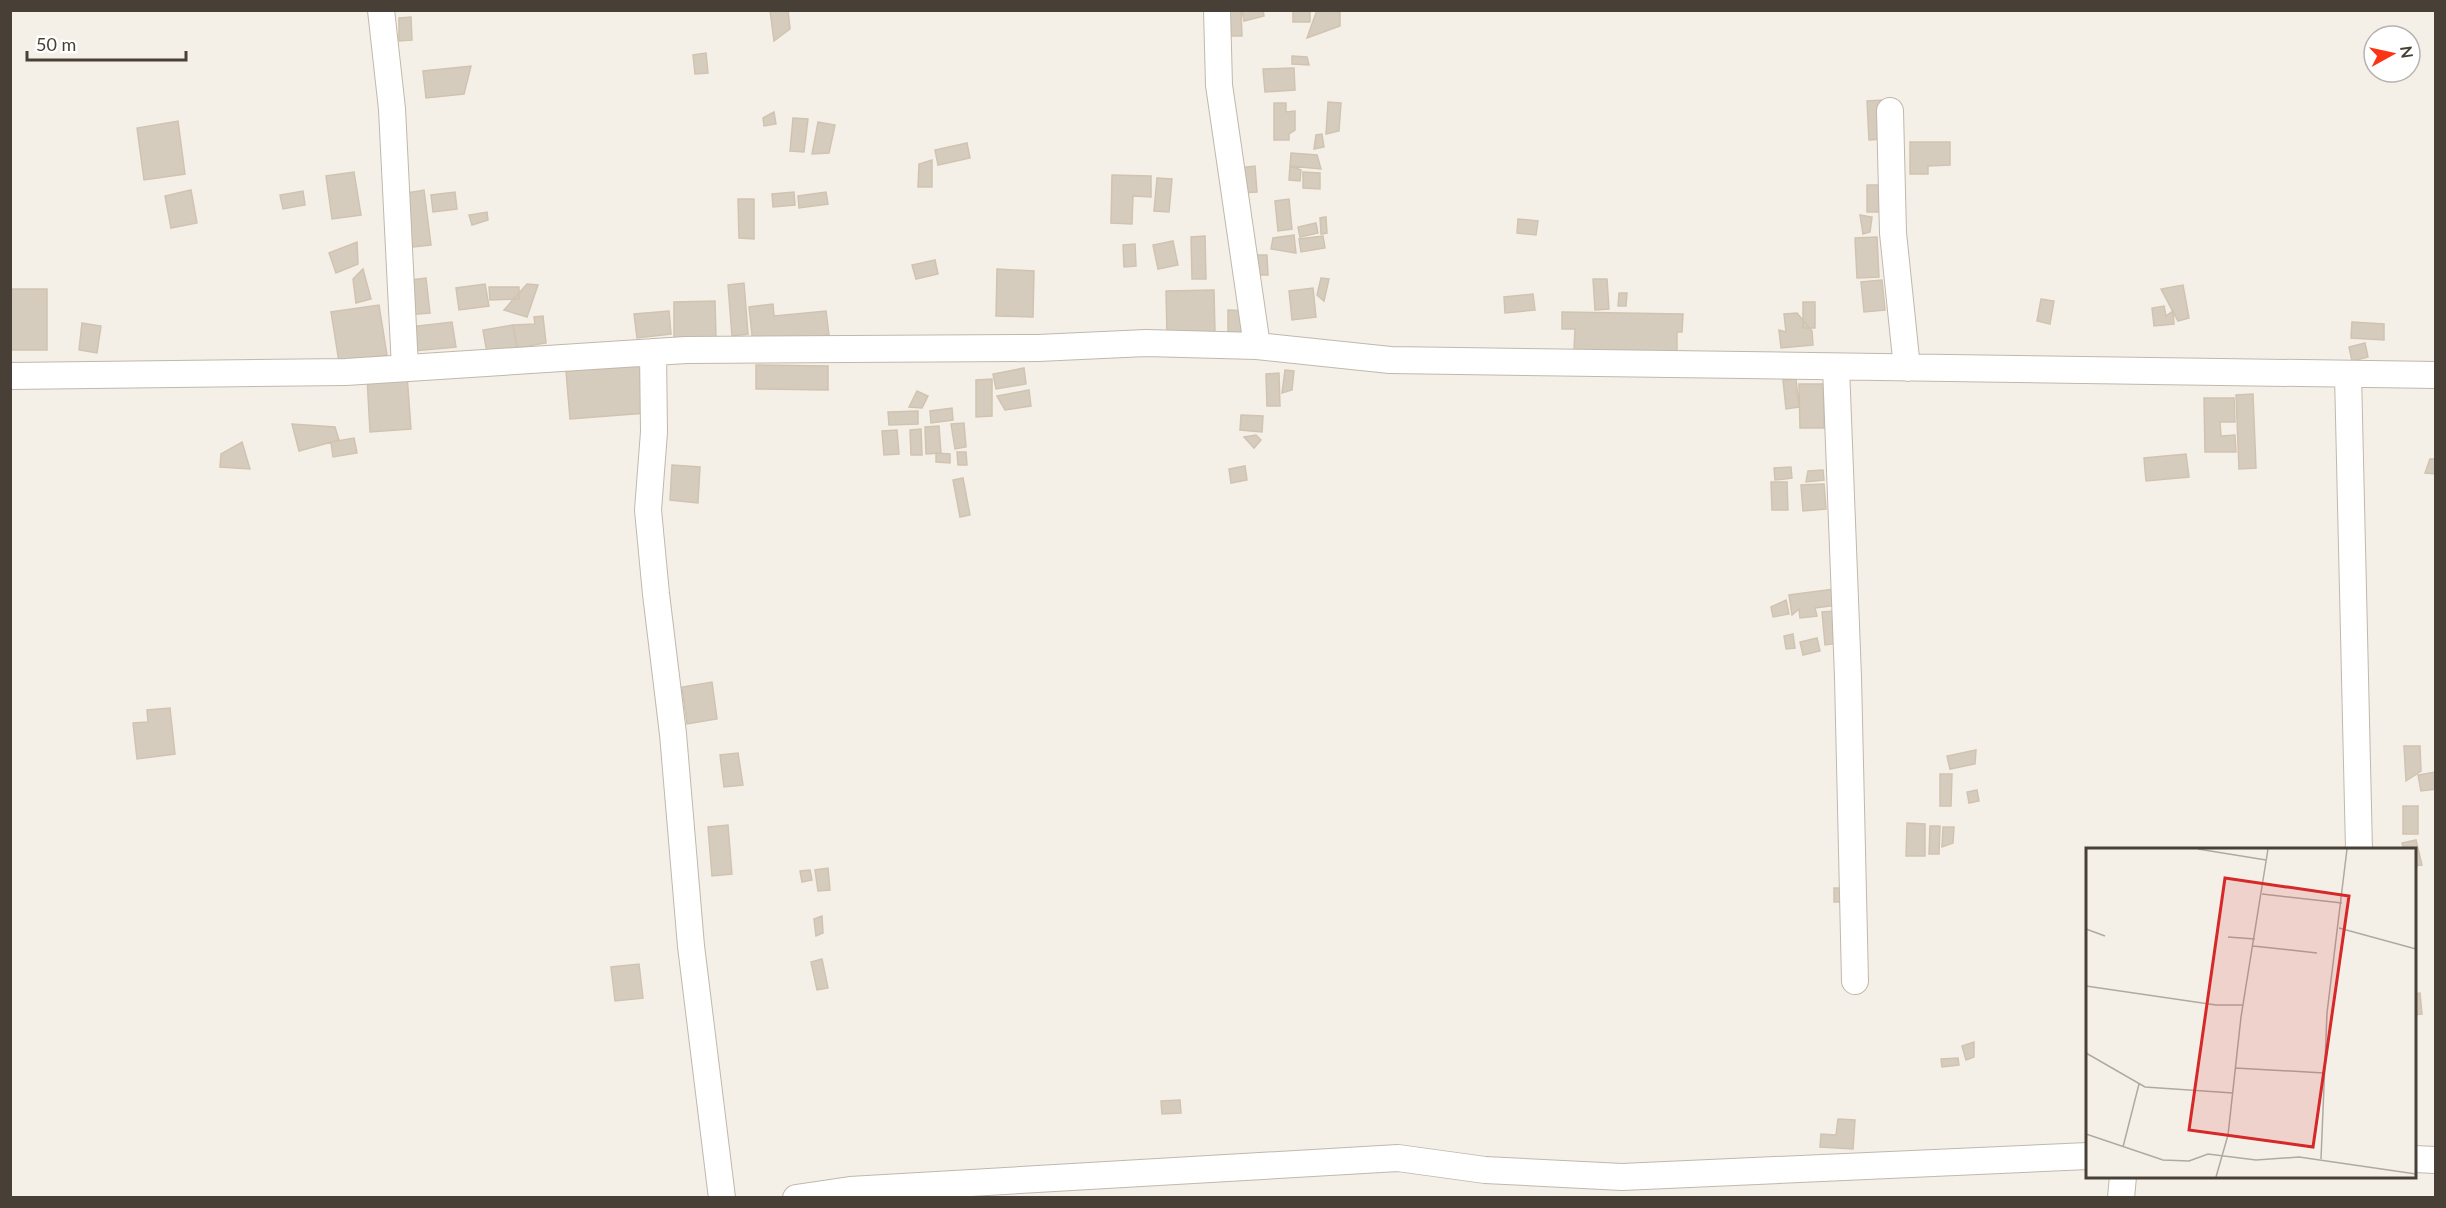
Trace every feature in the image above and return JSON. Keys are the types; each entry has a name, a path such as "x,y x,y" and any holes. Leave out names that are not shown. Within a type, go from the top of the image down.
{"street":[{"path":"381,10 392,109 405,368"},
{"path":"1217,10 1219,85 1257,346"},
{"path":"1890,111 1893,233 1907,368"},
{"path":"10,376 346,372 652,352 1038,348 1146,343 1257,346 1390,360 2436,375"},
{"path":"652,352 654,432 648,510 673,734 691,946 722,1197"},
{"path":"1836,367 1848,677 1855,981"},
{"path":"2348,374 2360,848"},
{"path":"796,1197 850,1190 1398,1158 1485,1170 1622,1177 2086,1156"},
{"path":"2416,1159 2436,1160"},
{"path":"2121,1197 2123,1178"}],"building":[{"path":"770,10 788,10 790,29 774,41"},
{"path":"1224,10 1241,10 1242,36 1226,36"},
{"path":"1242,10 1263,10 1264,16 1244,21"},
{"path":"1293,10 1310,10 1310,22 1293,22"},
{"path":"1317,10 1340,12 1340,26 1307,38"},
{"path":"411,17 412,40 399,41 399,18"},
{"path":"706,53 708,73 695,74 693,55"},
{"path":"1292,56 1307,57 1309,65 1292,64"},
{"path":"471,66 464,94 426,98 423,71"},
{"path":"1294,68 1295,90 1265,92 1263,69"},
{"path":"1883,100 1885,139 1869,140 1867,101"},
{"path":"1328,102 1341,103 1339,131 1326,134"},
{"path":"1274,103 1286,103 1286,112 1295,111 1295,130 1289,134 1289,140 1274,140"},
{"path":"774,112 776,124 764,126 763,118"},
{"path":"793,118 808,119 804,152 790,151"},
{"path":"178,121 185,174 144,180 137,128"},
{"path":"818,122 835,125 829,153 812,154"},
{"path":"1322,134 1324,147 1314,149 1316,135"},
{"path":"1910,142 1950,142 1950,165 1928,166 1928,174 1910,174"},
{"path":"967,143 970,158 938,165 935,150"},
{"path":"1291,153 1317,155 1321,169 1290,166"},
{"path":"932,160 932,187 918,187 919,164"},
{"path":"1255,166 1257,192 1241,193 1239,168"},
{"path":"1290,166 1301,170 1300,181 1289,180"},
{"path":"354,172 361,215 332,219 326,176"},
{"path":"1303,172 1320,173 1320,189 1303,188"},
{"path":"1112,175 1151,176 1151,197 1133,196 1132,224 1111,223"},
{"path":"1157,178 1172,179 1169,212 1154,211"},
{"path":"1867,185 1884,185 1883,212 1867,212"},
{"path":"191,190 197,223 171,228 165,196"},
{"path":"424,190 431,245 413,247 406,193"},
{"path":"303,191 305,205 283,209 280,195"},
{"path":"455,192 457,209 433,212 431,195"},
{"path":"794,192 795,205 773,207 772,194"},
{"path":"826,192 828,204 799,208 798,196"},
{"path":"738,199 754,199 754,239 739,238"},
{"path":"1289,199 1292,229 1278,231 1275,201"},
{"path":"487,212 488,220 472,225 469,215"},
{"path":"1860,215 1872,217 1870,232 1863,234"},
{"path":"1326,217 1327,233 1321,234 1320,218"},
{"path":"1518,219 1538,221 1536,235 1517,233"},
{"path":"1316,223 1318,233 1300,237 1298,227"},
{"path":"1294,235 1296,253 1271,249 1273,238"},
{"path":"1205,236 1206,279 1192,279 1191,237"},
{"path":"1323,236 1325,248 1301,252 1299,239"},
{"path":"1877,237 1879,277 1857,278 1855,238"},
{"path":"1173,241 1178,265 1158,269 1153,245"},
{"path":"357,242 358,264 336,273 329,253"},
{"path":"1135,244 1136,266 1124,267 1123,245"},
{"path":"1253,255 1267,255 1268,275 1253,275"},
{"path":"935,260 938,274 916,279 912,265"},
{"path":"363,269 371,299 356,303 353,279"},
{"path":"997,269 1034,271 1033,317 996,316"},
{"path":"426,278 430,313 406,315 402,281"},
{"path":"1321,278 1329,279 1324,301 1317,295"},
{"path":"1593,279 1607,279 1609,309 1595,310"},
{"path":"1882,280 1885,310 1864,312 1861,282"},
{"path":"744,283 748,334 732,336 728,285"},
{"path":"485,284 489,306 459,310 456,288"},
{"path":"527,284 538,285 527,317 504,310"},
{"path":"2183,285 2189,318 2178,321 2161,289"},
{"path":"489,287 519,287 519,299 490,300"},
{"path":"1313,288 1316,317 1292,320 1289,291"},
{"path":"10,289 47,289 47,350 10,350"},
{"path":"1214,290 1215,334 1167,335 1166,291"},
{"path":"1619,293 1627,293 1626,306 1618,306"},
{"path":"1533,294 1535,310 1505,313 1504,297"},
{"path":"2041,299 2054,301 2050,324 2037,321"},
{"path":"715,301 716,337 674,338 674,302"},
{"path":"1803,302 1815,302 1815,328 1803,328"},
{"path":"773,304 774,316 826,311 829,335 753,344 749,307"},
{"path":"379,305 387,355 339,362 331,312"},
{"path":"2164,306 2166,316 2173,311 2174,324 2154,326 2152,308"},
{"path":"1228,310 1250,311 1249,333 1228,332"},
{"path":"669,311 671,334 637,338 634,314"},
{"path":"1562,312 1683,314 1682,332 1677,332 1677,352 1574,350 1575,329 1562,329"},
{"path":"1797,313 1812,331 1813,345 1781,348 1779,330 1786,332 1784,314"},
{"path":"543,316 546,343 517,348 513,325 535,324 534,317"},
{"path":"452,322 456,347 413,351 410,327"},
{"path":"2352,322 2384,324 2384,340 2351,338"},
{"path":"82,323 101,326 97,353 79,350"},
{"path":"513,325 517,348 487,353 483,330"},
{"path":"2365,343 2368,357 2352,361 2349,347"},
{"path":"643,365 647,413 570,419 566,371"},
{"path":"756,365 828,366 828,390 756,389"},
{"path":"1024,368 1026,384 996,389 993,374"},
{"path":"1285,370 1294,371 1292,390 1282,393"},
{"path":"1279,373 1280,406 1267,406 1266,374"},
{"path":"407,375 411,429 370,432 367,377"},
{"path":"992,379 992,416 976,417 976,380"},
{"path":"1796,379 1799,407 1786,409 1783,380"},
{"path":"1799,384 1823,384 1824,428 1800,428"},
{"path":"1029,390 1031,406 1005,410 997,396"},
{"path":"917,391 928,396 922,408 909,407"},
{"path":"2253,394 2256,468 2239,469 2236,395"},
{"path":"2204,398 2234,398 2235,422 2220,422 2221,436 2235,435 2236,452 2205,452"},
{"path":"952,408 953,420 931,423 930,411"},
{"path":"918,411 918,424 889,425 888,412"},
{"path":"1241,415 1263,416 1262,432 1240,430"},
{"path":"964,423 966,447 955,449 951,424"},
{"path":"292,424 335,427 339,440 299,451"},
{"path":"939,426 941,453 926,454 925,427"},
{"path":"921,429 922,455 911,455 910,430"},
{"path":"897,430 899,454 884,455 882,431"},
{"path":"1256,435 1261,440 1254,448 1244,437"},
{"path":"354,438 357,453 333,457 331,442"},
{"path":"242,442 250,469 220,467 221,454"},
{"path":"957,452 966,452 967,465 958,465"},
{"path":"936,453 950,454 950,463 936,462"},
{"path":"2186,454 2189,477 2146,481 2144,458"},
{"path":"2430,459 2436,459 2436,474 2425,473"},
{"path":"672,465 700,467 698,503 670,500"},
{"path":"1245,466 1247,480 1231,483 1229,469"},
{"path":"1791,467 1792,478 1775,480 1774,468"},
{"path":"1823,470 1824,480 1806,482 1808,471"},
{"path":"963,478 970,515 960,517 953,480"},
{"path":"1771,482 1787,482 1788,510 1772,510"},
{"path":"1824,484 1826,509 1803,511 1801,485"},
{"path":"1834,589 1837,605 1815,608 1817,616 1800,618 1799,609 1792,615 1789,595"},
{"path":"1786,600 1789,614 1773,617 1771,607"},
{"path":"1834,611 1838,643 1825,645 1822,612"},
{"path":"1793,634 1795,648 1786,649 1784,636"},
{"path":"1817,638 1820,651 1803,655 1800,642"},
{"path":"712,682 717,719 687,724 682,687"},
{"path":"170,708 175,754 137,759 133,723 148,722 147,710"},
{"path":"2404,746 2420,746 2421,771 2406,781"},
{"path":"1976,750 1975,764 1950,769 1947,756"},
{"path":"738,753 743,785 724,787 720,755"},
{"path":"2436,772 2436,789 2421,791 2418,775"},
{"path":"1940,774 1952,774 1951,806 1940,806"},
{"path":"1977,790 1979,801 1969,803 1967,792"},
{"path":"2403,806 2418,806 2418,834 2403,834"},
{"path":"1907,823 1925,824 1925,856 1906,856"},
{"path":"728,825 732,874 712,876 708,827"},
{"path":"1930,826 1940,826 1939,854 1929,854"},
{"path":"1943,827 1954,827 1953,843 1942,847"},
{"path":"2416,840 2422,865 2416,866 2416,848 2403,848 2402,843"},
{"path":"828,868 830,890 818,891 815,870"},
{"path":"810,870 812,880 802,882 800,871"},
{"path":"1834,888 1849,888 1849,902 1834,902"},
{"path":"822,916 823,933 816,936 814,919"},
{"path":"822,959 828,988 817,990 811,962"},
{"path":"639,964 643,998 615,1001 611,967"},
{"path":"2420,993 2422,1014 2416,1015 2416,994"},
{"path":"1974,1042 1974,1057 1966,1060 1962,1046"},
{"path":"1958,1058 1959,1065 1942,1067 1941,1059"},
{"path":"1180,1100 1181,1113 1162,1114 1161,1101"},
{"path":"1838,1119 1855,1120 1853,1149 1820,1147 1821,1134 1836,1135"}]}
